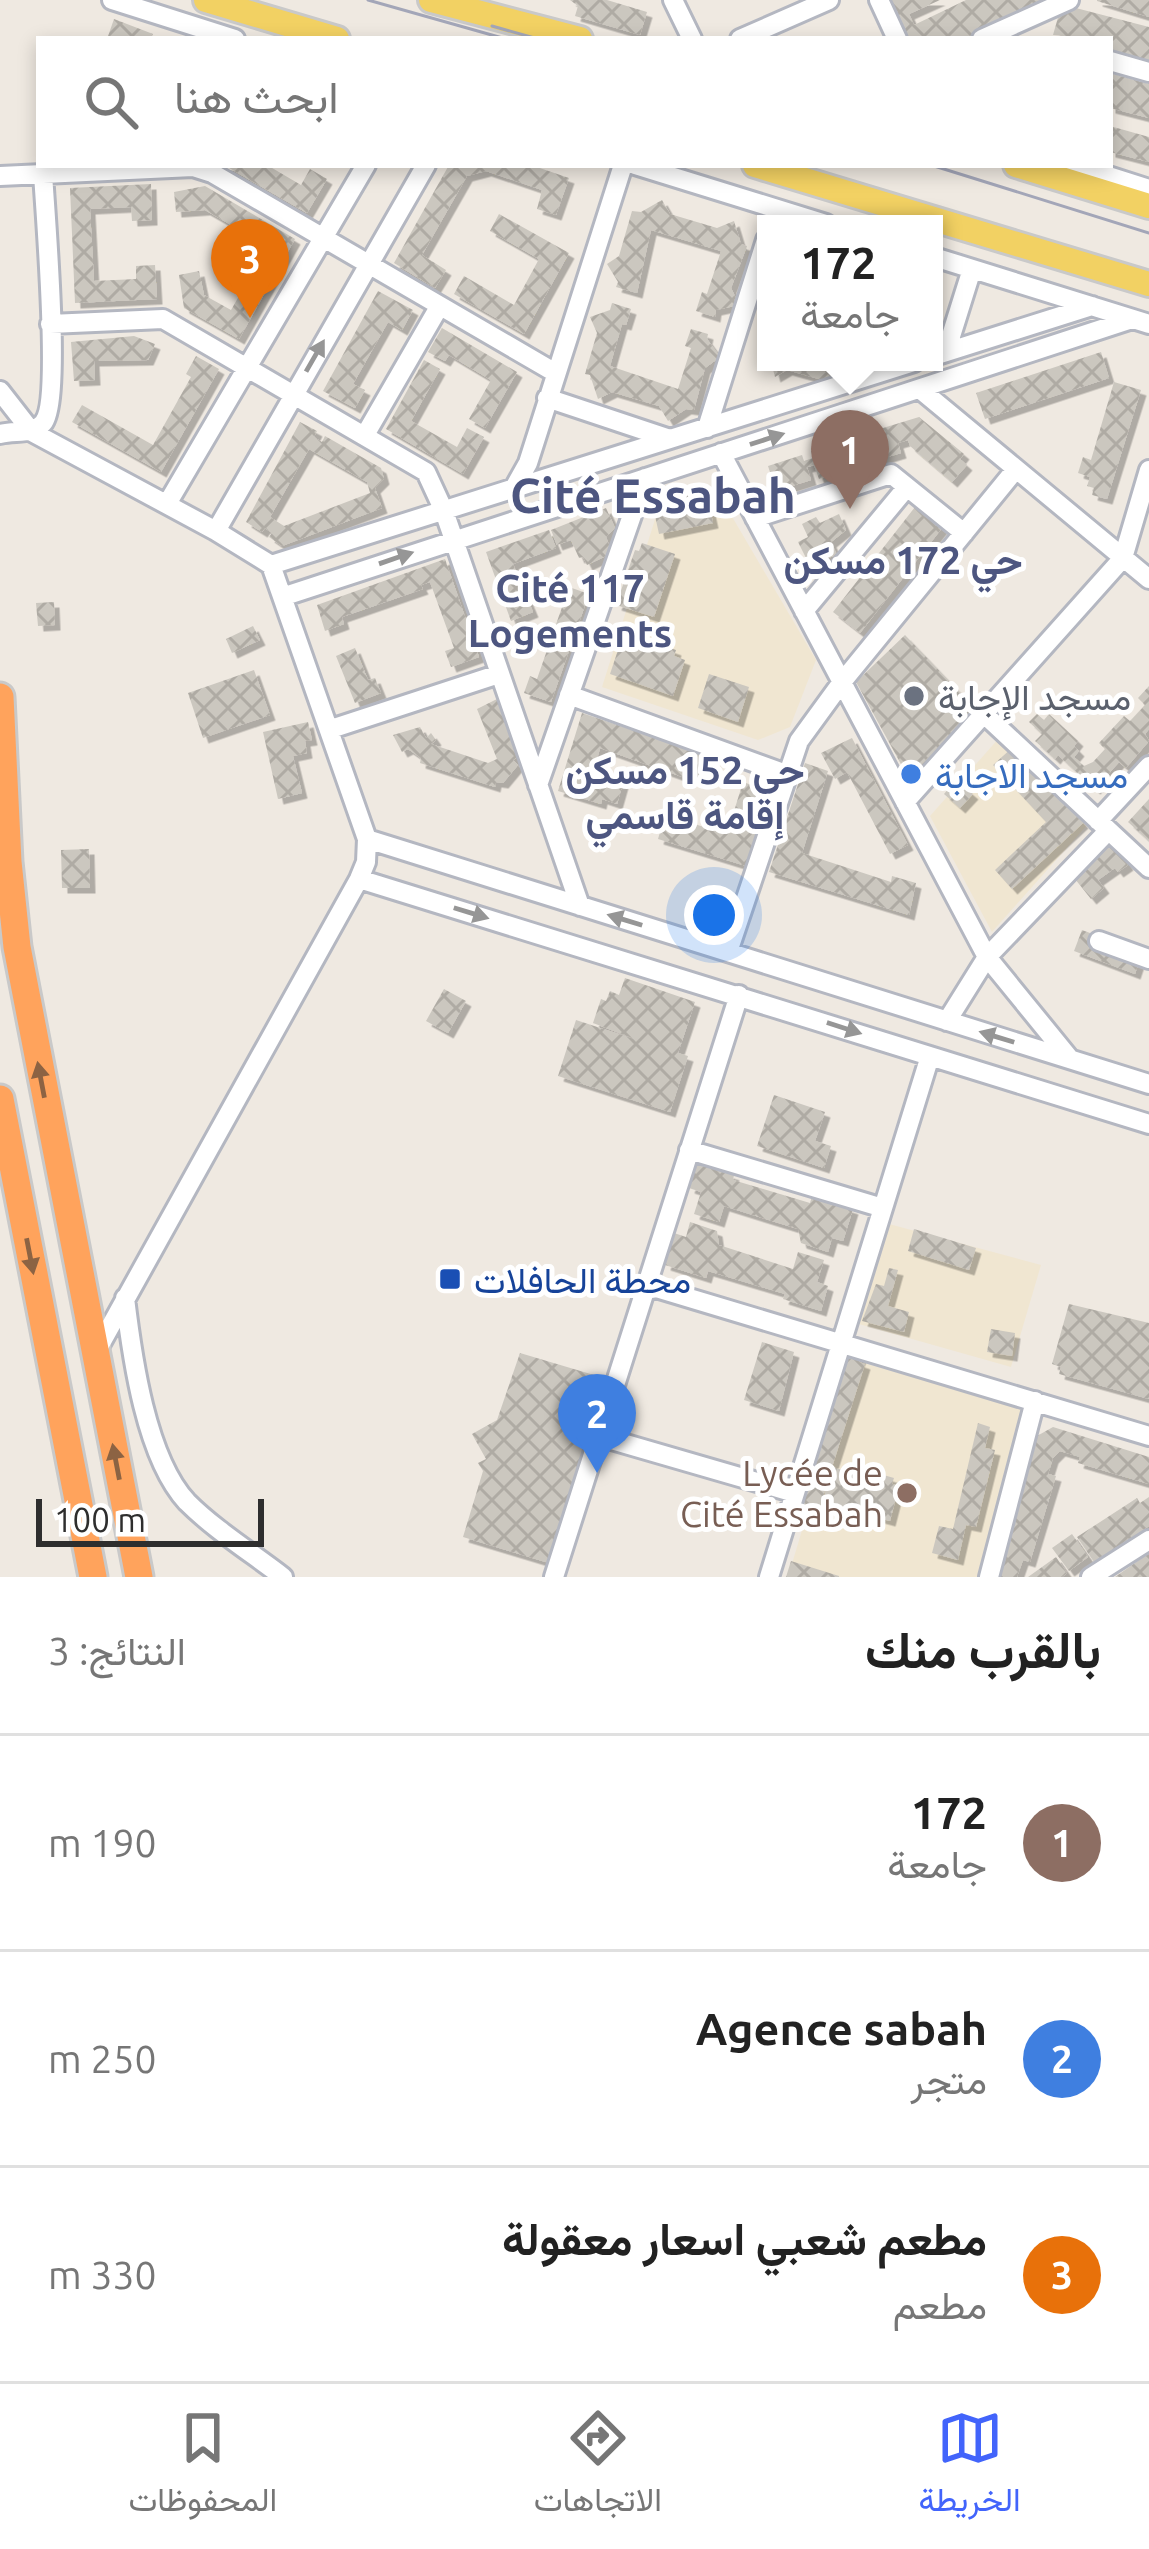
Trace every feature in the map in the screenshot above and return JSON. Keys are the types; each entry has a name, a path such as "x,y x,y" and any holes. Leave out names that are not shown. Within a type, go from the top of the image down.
{"highway":[{"path":"0,697 17,946 140,1577"},
{"path":"0,1100 90,1577"}],"main road":[{"path":"206,0 327,36"},
{"path":"431,0 569,36"},
{"path":"765,168 921,215"},
{"path":"1026,168 1149,206"},
{"path":"943,222 1149,284"}],"street":[{"path":"112,0 192,33"},
{"path":"673,0 691,36"},
{"path":"747,36 829,0"},
{"path":"879,0 896,36"},
{"path":"991,35 1069,0"},
{"path":"1113,62 1149,72"},
{"path":"0,176 136,168"},
{"path":"196,168 554,372"},
{"path":"167,504 364,168"},
{"path":"216,531 424,168"},
{"path":"514,488 528,463 622,168"},
{"path":"643,168 770,215"},
{"path":"1083,168 1149,189"},
{"path":"0,434 32,432 50,411 43,173"},
{"path":"943,260 1141,321"},
{"path":"707,428 757,269"},
{"path":"943,346 972,269"},
{"path":"943,353 1092,306"},
{"path":"365,435 439,307"},
{"path":"50,323 163,319 426,472 444,511 580,906"},
{"path":"285,596 1141,321"},
{"path":"271,565 886,371"},
{"path":"921,390 1139,565"},
{"path":"0,391 32,432 271,565 367,839 359,879 95,1354"},
{"path":"547,398 670,439"},
{"path":"721,453 987,957 1070,1060"},
{"path":"728,952 799,741 1016,469"},
{"path":"905,802 984,714 1139,565 1149,470"},
{"path":"755,518 891,474 964,533"},
{"path":"538,785 645,478"},
{"path":"804,611 907,487"},
{"path":"331,729 499,674"},
{"path":"569,695 786,774"},
{"path":"984,714 1149,868"},
{"path":"947,1021 987,957 1103,826 1149,766"},
{"path":"367,839 1149,1084"},
{"path":"359,879 1149,1124"},
{"path":"1099,941 1149,959"},
{"path":"554,1577 739,995"},
{"path":"770,1577 930,1055"},
{"path":"689,1150 883,1208"},
{"path":"646,1285 1149,1436"},
{"path":"83,1291 124,1298"},
{"path":"124,1298 151,1428 168,1476 197,1511 284,1577"},
{"path":"989,1577 1035,1402"},
{"path":"598,1436 795,1493"},
{"path":"1091,1577 1149,1540"}],"shaded area":[{"path":"717,491 816,660 790,727 758,740 602,687 658,510"},
{"path":"1000,737 1089,823 992,932 930,816"},
{"path":"889,1224 1041,1265 1011,1367 859,1324"},
{"name":"Lycée de Cité Essabah","path":"853,1360 1022,1408 978,1577 788,1577"}],"building":[{"path":"570,0 607,0 647,12 640,35 575,16 578,6"},
{"path":"887,0 940,0 909,14 914,25 966,0 1045,0 969,36 904,36"},
{"path":"1149,0 1149,17 1097,1"},
{"path":"1072,7 1149,27 1149,62 1113,52 1113,36 1053,35 1059,14"},
{"path":"114,19 153,34 152,36 108,36"},
{"path":"1113,74 1149,84 1149,118 1113,109"},
{"path":"1113,127 1149,137 1149,162 1113,153"},
{"path":"229,168 272,168 301,185 310,169 327,179 307,213"},
{"path":"447,168 540,168 569,178 556,215 537,209 542,190 486,171 467,176 422,255 446,270 435,288 394,263"},
{"path":"151,184 152,220 132,221 131,207 90,209 94,281 136,279 136,266 155,265 157,299 75,303 70,188"},
{"path":"205,186 295,239 239,339 184,308 179,275 199,271 204,295 231,310 268,246 205,210 176,212 174,192"},
{"path":"662,200 670,214 717,228 734,221 741,244 747,246 731,288 739,305 716,310 715,317 696,311 702,292 707,294 721,251 651,230 637,293 616,287 618,282 607,264 619,256 632,211 641,212"},
{"path":"499,214 569,253 524,334 454,294 464,276 514,305 539,259 490,231"},
{"path":"378,291 413,310 402,330 388,322 353,384 365,390 355,408 323,391"},
{"path":"612,303 631,309 610,366 678,389 691,348 685,346 691,329 708,334 720,357 705,368 694,410 686,409 668,421 659,406 612,392 598,399 590,375 585,374 597,333 590,317 610,310"},
{"path":"442,328 517,372 485,428 469,419 491,380 449,355 445,361 428,352"},
{"path":"134,336 155,344 148,360 94,361 95,380 74,381 71,342"},
{"path":"1101,352 1109,378 985,419 976,393"},
{"path":"196,356 219,369 161,472 72,422 82,405 153,445 191,377 186,374"},
{"path":"424,360 440,369 411,421 457,447 467,428 484,437 463,474 386,429"},
{"path":"791,371 851,371 833,383"},
{"path":"1114,382 1141,390 1107,499 1092,495 1094,488 1087,486 1090,477 1078,473 1083,457 1091,460"},
{"path":"919,417 964,454 960,459 967,465 952,482 908,440 898,443 901,453 865,464 862,454 852,457 855,468 819,479 814,465 807,467 811,480 776,491 768,466 802,455 804,461 813,458 811,451 846,440 847,446 858,442 857,436"},
{"path":"300,422 317,431 314,437 322,442 325,436 381,468 384,479 375,488 382,508 282,546 265,528 262,532 246,522","holes":["309,449 367,482 370,493 284,526 270,517"]},
{"path":"706,491 713,523 659,534 652,502"},
{"path":"915,507 942,528 860,633 833,612"},
{"path":"606,508 615,528 606,537 608,555 587,565 571,540 557,545 551,530"},
{"path":"839,514 846,530 831,542 837,555 809,564 798,542 808,537 802,524 816,517 820,523"},
{"path":"549,530 556,548 513,564 533,612 511,621 486,552"},
{"path":"642,543 675,554 654,617 616,605 635,550"},
{"path":"445,559 479,657 451,667 445,651 454,648 430,582 421,585 423,589 342,617 344,624 325,631 317,605"},
{"path":"569,587 589,594 551,702 524,693 530,676 537,679"},
{"path":"54,602 55,625 38,626 36,603"},
{"path":"253,626 260,640 232,653 226,639"},
{"path":"624,632 676,650 674,656 685,660 673,696 610,674"},
{"name":"مسجد الإجابة","path":"905,635 977,710 908,777 856,682"},
{"path":"355,648 368,680 375,678 381,693 355,703 336,656"},
{"path":"254,670 270,715 203,738 188,693"},
{"path":"709,674 749,687 738,722 698,708"},
{"path":"1149,686 1145,734 1149,741 1126,768 1119,762 1095,789 1035,741 1042,734 1029,722 1037,714 1044,720 1049,714 1078,741 1074,757 1084,766 1093,762 1105,749 1099,743 1124,716 1130,721 1145,705 1138,698"},
{"path":"497,699 519,756 513,760 518,765 495,787 420,763 421,758 408,749 402,752 393,735 420,727 426,738 431,733 436,740 431,744 488,763 497,759 477,709"},
{"path":"582,713 709,756 702,777 694,774 691,780 600,748 595,767 602,770 601,776 623,783 617,804 558,791"},
{"path":"308,722 312,740 305,741 307,753 293,756 302,793 278,799 263,732"},
{"path":"852,738 908,845 890,854 847,772 835,779 821,753"},
{"path":"1013,747 1083,823 1012,889 995,870 1046,822 993,765"},
{"path":"805,763 828,771 802,853 891,882 892,876 916,883 909,915 769,872"},
{"path":"956,780 973,794 960,808 944,794"},
{"path":"743,782 769,791 746,866 658,839 665,815 727,834"},
{"path":"1149,799 1149,841 1128,822"},
{"path":"1106,832 1128,865 1098,880 1104,888 1091,899 1067,869"},
{"path":"89,849 90,888 62,888 61,850"},
{"path":"1082,930 1122,945 1124,940 1138,944 1135,951 1142,953 1135,974 1074,951"},
{"path":"625,978 695,1002 678,1053 688,1056 670,1112 558,1076 576,1020 640,1041 593,1023 601,999 606,1001 610,991 619,995"},
{"path":"444,989 466,1001 448,1033 426,1021"},
{"path":"774,1095 825,1112 815,1141 831,1146 824,1168 757,1146"},
{"path":"697,1163 734,1175 733,1180 810,1203 812,1196 853,1209 843,1241 832,1238 828,1252 801,1243 798,1229 724,1206 719,1222 694,1214 701,1192 689,1188"},
{"path":"690,1222 717,1231 719,1245 793,1269 798,1252 824,1260 817,1282 828,1286 821,1311 783,1299 785,1294 708,1271 706,1278 665,1265 674,1233 686,1237"},
{"path":"914,1229 976,1248 969,1270 908,1251"},
{"path":"889,1268 898,1270 888,1306 909,1312 904,1332 862,1321 876,1284 884,1286"},
{"path":"1069,1304 1149,1323 1149,1399 1059,1374 1061,1367 1052,1364"},
{"path":"991,1329 1015,1333 1012,1356 987,1352"},
{"path":"762,1342 794,1352 779,1411 744,1400"},
{"path":"847,1349 862,1354 859,1362 865,1364 832,1467 850,1472 852,1465 859,1467 857,1477 878,1482 880,1474 894,1478 892,1484 899,1486 890,1521 823,1503 827,1484 814,1525 793,1518"},
{"path":"520,1353 604,1378 549,1563 463,1537 483,1471 478,1463 486,1459 472,1434 497,1420"},
{"path":"978,1423 990,1427 985,1448 995,1450 976,1527 966,1525 958,1560 932,1553 939,1526 953,1529"},
{"path":"1053,1427 1149,1457 1149,1484 1078,1463 1080,1457 1060,1451 1048,1474 1056,1476 1030,1562 1023,1560 1017,1577 995,1577 1037,1436"},
{"path":"1149,1497 1149,1526 1094,1562 1077,1537 1137,1498 1140,1503"},
{"path":"1072,1534 1088,1557 1069,1571 1052,1548"},
{"path":"1149,1553 1149,1577 1115,1577"},
{"path":"1056,1557 1067,1573 1062,1577 1028,1577"},
{"path":"791,1561 839,1576 839,1577 786,1577"}],"tram line":[{"path":"368,0 495,36"},
{"path":"492,26 527,36"},
{"path":"941,168 1149,233"}],"place":[{"name":"مطعم شعبي اسعار معقولة","path":"250,318"},
{"name":"172","path":"850,509"},
{"name":"مسجد الإجابة","path":"914,696"},
{"name":"مسجد الاجابة","path":"911,774"},
{"name":"محطة الحافلات","path":"450,1279"},
{"name":"Agence sabah","path":"597,1473"},
{"name":"Lycée de Cité Essabah","path":"907,1493"}],"district":[{"name":"Cité Essabah","path":"653,495"},
{"name":"حي 172 مسكن","path":"903,559"},
{"name":"Cité 117 Logements","path":"570,610"},
{"name":"حي 152 مسكن إقامة قاسمي","path":"685,792"}]}
